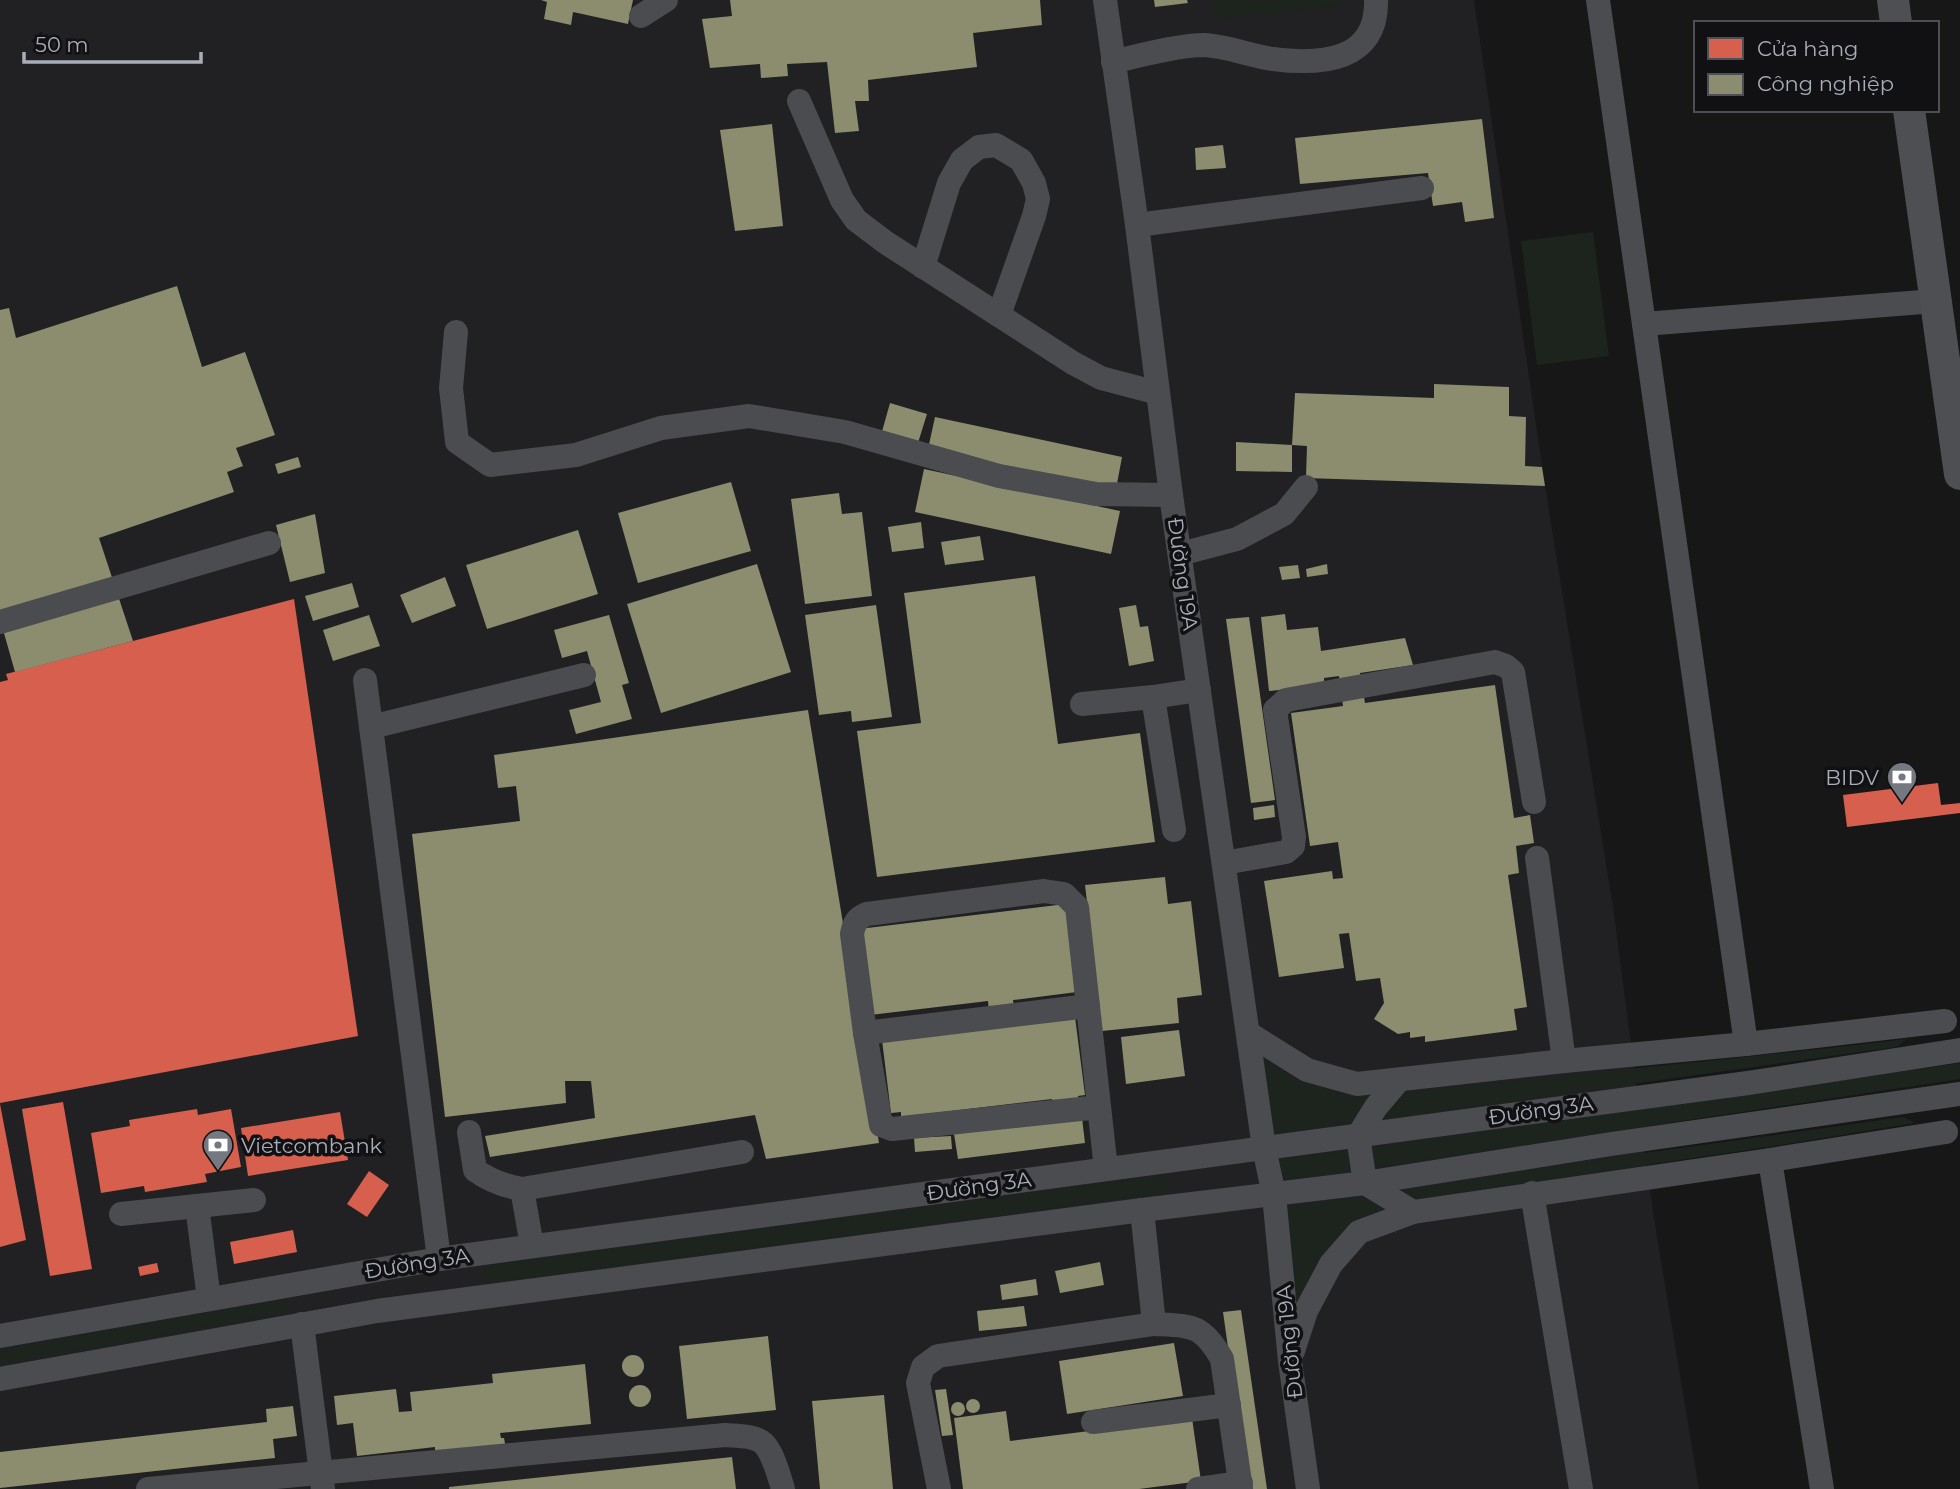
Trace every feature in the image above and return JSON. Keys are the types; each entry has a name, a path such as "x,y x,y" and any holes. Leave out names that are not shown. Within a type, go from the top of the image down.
{"main road":[{"path":"1893,0 1896,21"},
{"path":"1909,112 1960,474"}],"street":[{"path":"641,16 665,0"},
{"name":"Đường 19A","path":"1105,0 1171,495 1264,1148 1274,1195 1290,1361 1308,1489"},
{"path":"1113,62 1190,46 1205,46 1273,59 1329,59 1359,47 1375,24 1376,0"},
{"path":"1598,0 1746,1044"},
{"path":"799,101 842,200 856,220 885,242 1073,363 1101,378 1158,393"},
{"path":"923,267 949,183 962,160 979,146 996,145 1021,160 1034,183 1038,199 999,315"},
{"path":"1137,225 1422,187"},
{"path":"1644,324 1935,301"},
{"path":"456,332 451,388 457,442 490,465 576,455 661,428 749,416 845,432 999,476 1084,492 1171,495"},
{"path":"1180,554 1237,539 1284,514 1306,487"},
{"path":"0,622 269,543"},
{"path":"1224,863 1286,852 1293,846 1294,837 1275,710 1286,700 1495,662 1506,666 1513,672 1534,802"},
{"path":"371,727 584,675"},
{"path":"365,680 439,1259"},
{"path":"1082,704 1199,690"},
{"path":"1153,697 1174,830"},
{"path":"1537,858 1564,1061"},
{"path":"1099,1107 892,1129 881,1125 865,1033 853,925 867,914 1044,891 1064,894 1077,907 1106,1169"},
{"path":"865,1033 1088,1006"},
{"path":"1248,1033 1307,1070 1357,1084 1746,1044 1952,1015"},
{"path":"1889,1062 1952,1015"},
{"name":"Đường 3A","path":"0,1336 439,1259 1358,1136 1960,1050"},
{"path":"1399,1080 1376,1107 1358,1136 1365,1183 1413,1212"},
{"name":"Đường 3A","path":"0,1379 376,1311 1365,1183 1798,1116 1960,1094"},
{"path":"1897,1104 1953,1135"},
{"path":"469,1132 475,1170 503,1185 522,1189 742,1152"},
{"path":"1290,1361 1306,1311 1331,1264 1359,1232 1413,1212 1953,1135"},
{"path":"1770,1160 1822,1489"},
{"path":"522,1189 532,1247"},
{"path":"1532,1193 1581,1489"},
{"path":"121,1214 254,1200"},
{"path":"197,1206 209,1299"},
{"path":"1142,1210 1154,1324"},
{"path":"371,1271 376,1311"},
{"path":"302,1324 322,1480"},
{"path":"939,1489 918,1383 922,1367 938,1356 1154,1324 1191,1326 1211,1340 1222,1359 1241,1486 1198,1489"},
{"path":"1093,1422 1229,1405"},
{"path":"148,1489 322,1480 725,1435 747,1436 762,1443 774,1463 783,1489"}],"shaded area":[{"path":"0,0 1474,0 1545,486 1613,907 1653,1212 1699,1489 0,1489"},
{"path":"1213,0 1341,0 1342,6 1215,18"},
{"path":"1593,232 1609,356 1537,365 1521,241"},
{"path":"1907,1039 1896,1047 1377,1120 1398,1094"},
{"path":"1254,1056 1304,1083 1356,1098 1375,1095 1357,1122 1263,1135"},
{"path":"1960,1063 1960,1079 1371,1168 1368,1148"},
{"path":"1904,1117 1915,1123 1408,1200 1395,1191 1645,1153"},
{"path":"1352,1150 1355,1171 1269,1182 1267,1161"},
{"path":"1165,1175 1168,1193 487,1283 484,1266"},
{"path":"1371,1195 1389,1206 1352,1220 1323,1252 1293,1306 1275,1208"},
{"path":"286,1299 288,1312 0,1365 0,1349"}],"building: Cửa hàng":[{"path":"294,599 358,1036 0,1103 0,682 8,680 6,674"},
{"name":"BIDV","path":"1938,783 1941,805 1960,803 1960,813 1847,827 1843,795"},
{"path":"63,1102 92,1269 50,1276 22,1109"},
{"path":"0,1104 26,1240 0,1247"},
{"path":"197,1109 198,1115 231,1109 241,1167 205,1174 207,1182 145,1192 144,1186 101,1193 91,1133 130,1126 129,1120"},
{"path":"340,1112 348,1160 248,1176 241,1128"},
{"path":"369,1171 389,1185 367,1217 347,1204"},
{"path":"293,1230 297,1252 234,1264 230,1242"},
{"path":"157,1263 159,1272 140,1276 138,1267"}],"building: Công nghiệp":[{"path":"541,0 633,0 628,24 573,12 571,25 544,19 547,2"},
{"path":"730,0 1040,0 1042,25 973,33 977,67 868,80 869,101 855,101 859,131 835,133 827,62 787,64 788,76 761,78 760,64 710,68 702,19 732,16"},
{"path":"1154,0 1187,0 1188,3 1155,7"},
{"path":"1482,119 1494,218 1465,222 1462,202 1433,206 1428,173 1300,184 1295,138"},
{"path":"772,124 783,226 735,231 720,130"},
{"path":"1223,145 1226,168 1196,170 1195,148"},
{"path":"177,286 202,367 245,352 275,435 236,448 243,466 227,472 234,492 99,538 133,641 15,672 0,619 0,310 9,308 16,338"},
{"path":"1434,384 1509,387 1509,416 1526,417 1525,466 1542,467 1545,486 1306,478 1307,446 1292,445 1295,393 1434,398"},
{"path":"890,403 927,414 917,446 881,435"},
{"path":"935,417 1122,457 1116,489 928,449"},
{"path":"1236,442 1292,445 1292,472 1236,471"},
{"path":"298,457 301,467 278,474 275,464"},
{"path":"924,469 1120,511 1111,554 915,512"},
{"path":"731,482 751,551 638,583 618,513"},
{"path":"839,493 842,514 862,512 872,596 805,604 791,499"},
{"path":"315,514 325,573 290,582 276,525"},
{"path":"921,522 924,548 892,552 888,527"},
{"path":"578,530 598,594 487,629 466,565"},
{"path":"980,536 984,560 945,565 941,542"},
{"path":"757,564 791,672 661,713 627,604"},
{"path":"1327,564 1328,574 1307,577 1306,569"},
{"path":"1298,565 1300,578 1282,580 1279,567"},
{"path":"1035,576 1058,744 1140,733 1155,842 877,877 857,731 921,723 904,593"},
{"path":"445,577 456,606 412,623 400,595"},
{"path":"352,583 359,607 313,621 305,596"},
{"path":"876,605 892,717 852,722 851,711 819,715 805,615"},
{"path":"1136,605 1140,627 1148,626 1154,661 1129,666 1119,608"},
{"path":"1285,614 1287,630 1318,627 1321,651 1405,638 1413,665 1360,673 1365,703 1495,685 1514,818 1530,815 1534,843 1516,846 1519,873 1508,875 1527,1007 1514,1009 1517,1030 1425,1042 1425,1036 1410,1038 1410,1032 1398,1034 1374,1019 1384,1003 1380,978 1356,981 1349,933 1339,934 1344,968 1279,977 1264,881 1332,871 1333,879 1343,878 1338,842 1310,846 1291,713 1343,706 1339,676 1324,678 1324,685 1269,691 1261,617"},
{"path":"369,615 380,646 333,661 323,630"},
{"path":"609,615 629,683 622,685 632,719 576,734 569,710 601,702 587,651 562,658 554,630"},
{"path":"1249,617 1275,800 1251,803 1226,619"},
{"path":"808,710 879,1143 766,1159 755,1115 490,1157 485,1136 595,1118 591,1081 565,1081 566,1103 445,1117 412,834 520,821 516,786 498,788 494,755"},
{"path":"1274,805 1275,817 1254,820 1253,808"},
{"path":"1165,877 1168,904 1191,901 1202,995 1177,998 1179,1023 1102,1031 1085,885"},
{"path":"1066,904 1077,992 1013,1000 1014,1008 989,1012 988,1001 870,1015 859,929"},
{"path":"1075,1017 1085,1095 1078,1096 1079,1104 1054,1108 1052,1099 901,1117 901,1112 891,1113 882,1040"},
{"path":"1179,1030 1185,1076 1126,1084 1121,1037"},
{"path":"1082,1118 1085,1143 958,1159 954,1134"},
{"path":"951,1136 952,1149 915,1152 914,1138"},
{"path":"1100,1262 1104,1285 1060,1293 1055,1271"},
{"path":"1036,1279 1038,1295 1002,1300 1000,1285"},
{"path":"1024,1306 1027,1326 979,1331 977,1311"},
{"path":"1241,1310 1267,1489 1248,1489 1223,1312"},
{"path":"768,1336 776,1410 687,1419 679,1346"},
{"path":"1174,1343 1183,1396 1067,1414 1059,1361"},
{"path":"633,1355 641,1358 644,1366 641,1374 633,1377 625,1374 622,1366 625,1358"},
{"path":"585,1364 591,1424 500,1433 506,1449 435,1457 435,1447 357,1456 353,1423 337,1425 334,1396 396,1389 399,1412 412,1411 410,1392 493,1383 492,1374"},
{"path":"640,1385 648,1388 651,1396 648,1404 640,1407 632,1404 629,1396 632,1388"},
{"path":"946,1389 953,1435 942,1436 935,1390"},
{"path":"884,1395 893,1489 820,1489 812,1401"},
{"path":"973,1399 978,1401 978,1411 973,1413 968,1411 966,1406 968,1401"},
{"path":"958,1402 963,1404 963,1414 958,1416 953,1414 951,1409 953,1404"},
{"path":"293,1406 297,1436 273,1439 275,1458 0,1488 0,1452 267,1422 266,1409"},
{"path":"1006,1411 1010,1441 1192,1418 1201,1481 1139,1489 963,1489 954,1418"},
{"path":"732,1457 736,1489 449,1489 449,1487"}],"place":[{"name":"BIDV","path":"1902,804"},
{"name":"Vietcombank","path":"218,1172"}]}
